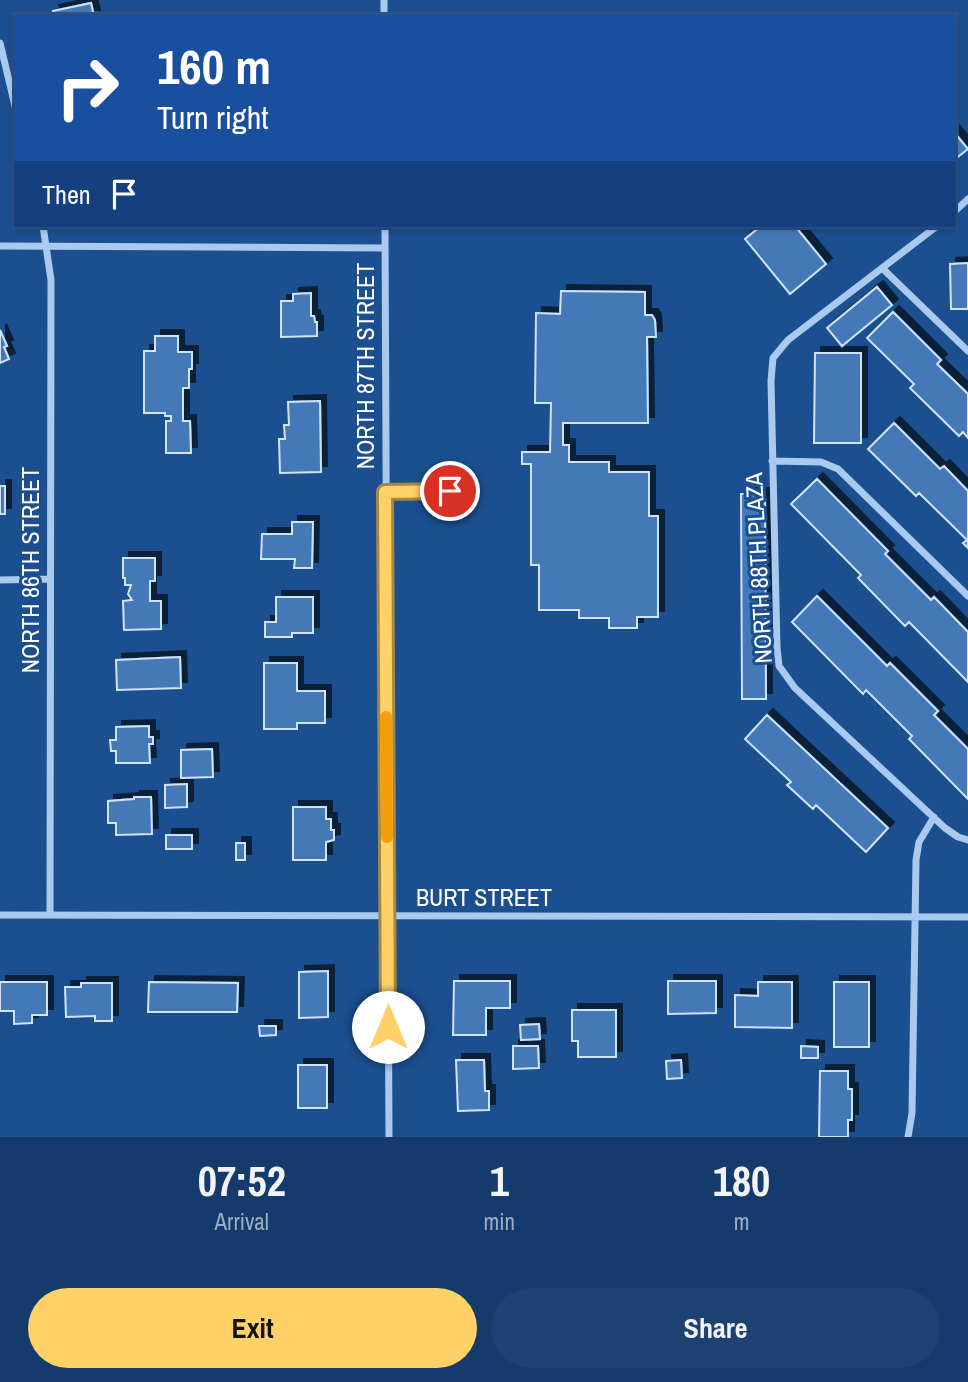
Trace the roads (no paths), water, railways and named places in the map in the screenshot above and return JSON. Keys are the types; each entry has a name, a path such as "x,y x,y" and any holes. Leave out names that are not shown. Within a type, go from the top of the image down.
{"street":[{"path":"0,43 14,102"},
{"name":"NORTH 86TH STREET","path":"44,228 51,280 50,915"},
{"name":"NORTH 87TH STREET","path":"385,228 389,1137"},
{"name":"NORTH 88TH PLAZA","path":"934,228 788,340 773,358 772,461 779,666 795,688 934,817 954,834 968,840"},
{"path":"0,246 385,248"},
{"path":"882,268 968,351"},
{"path":"772,461 821,462 838,469 968,596"},
{"path":"0,580 50,579"},
{"path":"908,1137 912,1113 914,917 918,849 923,834 934,817"},
{"name":"BURT STREET","path":"0,915 968,917"}],"lane":[{"path":"385,492 471,491"}]}
